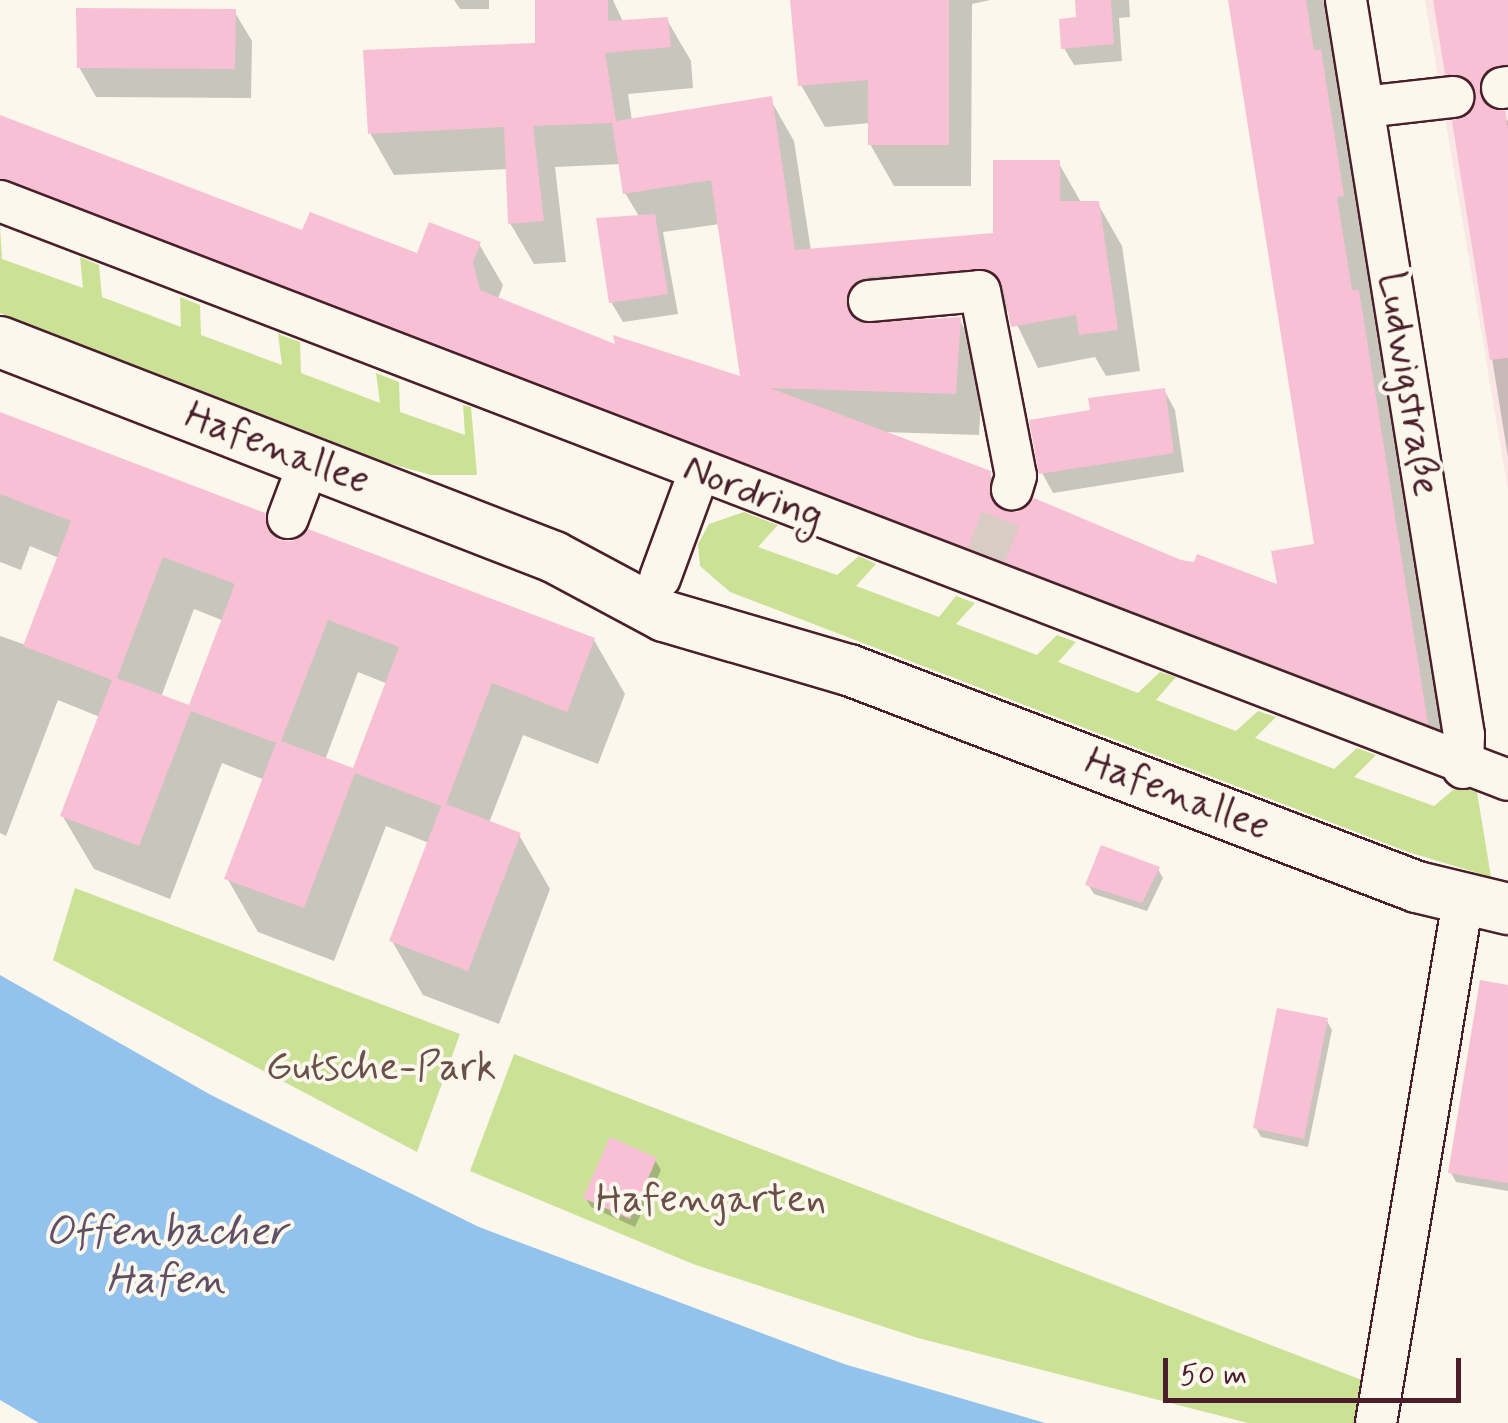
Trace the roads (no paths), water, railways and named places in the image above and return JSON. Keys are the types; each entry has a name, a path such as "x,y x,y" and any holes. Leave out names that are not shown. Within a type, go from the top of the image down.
{"main road":[{"name":"Hafenallee","path":"0,342 554,557 664,616 849,670 1486,905"},
{"name":"Hafenallee","path":"554,557 660,578 849,670"}],"street":[{"name":"Ludwigstraße","path":"1346,0 1464,734 1464,768"},
{"path":"1364,107 1453,97"},
{"name":"Nordring","path":"0,201 699,472 981,568 1464,768 1508,780"},
{"path":"869,301 980,291 1016,476 1012,489"},
{"path":"288,518 309,462"},
{"path":"660,578 699,472"},
{"path":"1376,1423 1486,905"}],"water":[{"name":"Offenbacher Hafen","path":"0,975 211,1095 479,1227 844,1364 1045,1423 39,1423 0,1400"}],"tunnel":[{"path":"986,556 1012,489"}],"park label":[{"name":"Gutsche-Park","path":"381,1068"},
{"name":"Hafengarten","path":"711,1200"}]}
